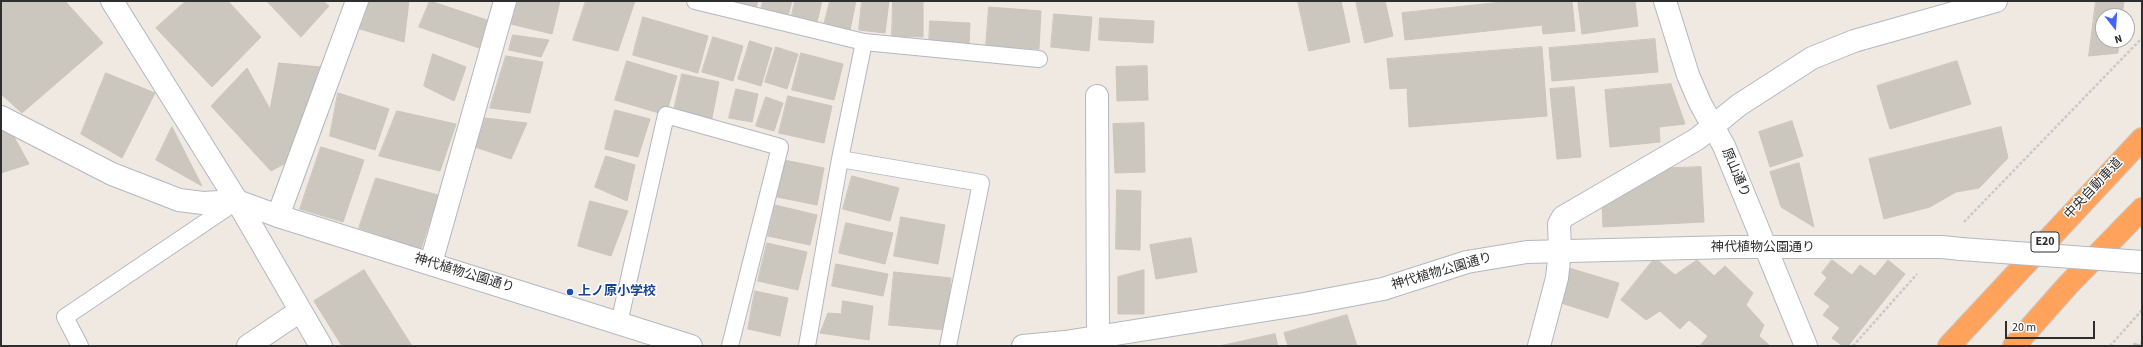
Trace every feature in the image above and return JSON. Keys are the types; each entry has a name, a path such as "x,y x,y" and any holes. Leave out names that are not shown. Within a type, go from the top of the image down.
{"highway":[{"name":"中央自動車道","path":"1950,346 2142,139"},
{"path":"2014,346 2068,285 2142,209"}],"street":[{"path":"112,1 237,201 321,346"},
{"path":"278,216 357,1"},
{"path":"431,263 505,1"},
{"name":"原山通り","path":"1665,1 1688,75 1712,127 1724,146 1806,346"},
{"path":"1539,346 1557,278 1560,251 1559,224 1563,217 1697,139 1739,105 1812,58 1854,42 1996,1"},
{"path":"1097,96 1098,336"},
{"path":"1,117 112,174 179,200 203,203 237,201"},
{"name":"神代植物公園通り","path":"237,201 278,216 691,346"},
{"name":"神代植物公園通り","path":"1023,346 1257,312 1383,288 1487,257 1527,252 1767,248 1951,248 2142,262"},
{"path":"248,346 300,311"}],"lane":[{"path":"695,1 864,42 1039,59"},
{"path":"807,346 840,159 864,42"},
{"path":"619,323 666,115 780,147 730,346"},
{"path":"840,159 981,183 948,346"},
{"path":"80,346 65,317 237,201"}],"path":[{"path":"1853,346 1951,248 1998,186 2142,38"},
{"path":"2110,346 2142,310"}],"building":[{"path":"1,1 65,1 103,43 22,113 1,94"},
{"path":"186,1 228,1 261,37 212,87 156,28"},
{"path":"267,1 323,1 329,6 301,37"},
{"path":"370,1 409,1 404,42 360,29"},
{"path":"430,1 487,20 479,48 419,27"},
{"path":"517,1 560,1 552,34 511,24"},
{"path":"586,1 635,1 618,51 573,40"},
{"path":"731,1 758,1 756,8"},
{"path":"763,1 792,1 788,16 761,9"},
{"path":"795,1 822,1 817,22 792,15"},
{"path":"830,1 856,1 850,30 824,25"},
{"path":"862,1 889,1 885,33 859,30"},
{"path":"893,1 923,1 923,37 892,36"},
{"path":"1298,1 1341,1 1350,42 1309,51"},
{"path":"1356,1 1385,1 1393,36 1365,43"},
{"path":"1512,1 1572,1 1575,31 1543,34 1542,25 1405,40 1402,13"},
{"path":"1592,1 1635,1 1638,26 1582,34 1578,3"},
{"path":"2096,1 2124,1 2123,8 2095,8"},
{"path":"989,7 1041,11 1039,49 986,46"},
{"path":"2095,9 2095,48 2118,48 2118,53 2089,56"},
{"path":"1054,14 1092,17 1089,51 1051,47"},
{"path":"643,17 708,36 698,73 633,55"},
{"path":"1100,18 1154,21 1153,43 1099,40"},
{"path":"930,21 970,23 969,47 929,45"},
{"path":"513,35 549,40 541,57 509,50"},
{"path":"713,37 743,46 733,81 702,72"},
{"path":"1655,39 1658,72 1552,81 1549,48"},
{"path":"750,41 772,48 761,86 738,79"},
{"path":"776,47 798,54 787,89 765,82"},
{"path":"1542,47 1547,116 1409,127 1407,88 1390,89 1387,59"},
{"path":"801,53 843,64 834,100 792,90"},
{"path":"433,54 466,67 454,101 424,86"},
{"path":"506,56 543,62 530,113 490,108"},
{"path":"627,61 677,76 666,115 615,100"},
{"path":"1957,61 1971,104 1890,129 1877,86"},
{"path":"279,63 321,67 286,163 271,171 211,106 247,68 270,109"},
{"path":"1147,66 1148,100 1117,101 1116,67"},
{"path":"106,73 155,93 122,158 81,134"},
{"path":"682,74 719,82 711,123 673,115"},
{"path":"1671,84 1685,124 1659,127 1660,142 1610,147 1605,90"},
{"path":"1574,87 1581,157 1557,159 1550,89"},
{"path":"736,89 758,94 752,122 729,118"},
{"path":"338,93 389,109 375,150 330,136"},
{"path":"788,96 832,106 824,143 779,133"},
{"path":"766,97 783,103 774,131 756,126"},
{"path":"615,110 650,119 638,157 605,149"},
{"path":"397,111 456,124 440,171 379,156"},
{"path":"485,118 527,123 511,159 475,147"},
{"path":"1792,121 1803,156 1770,167 1759,132"},
{"path":"1144,123 1145,172 1115,173 1113,124"},
{"path":"8,126 29,164 1,173 1,132"},
{"path":"172,127 202,186 156,160"},
{"path":"2001,127 2008,158 1979,188 1956,192 1930,207 1884,219 1869,159"},
{"path":"321,147 364,160 343,222 300,209"},
{"path":"606,156 635,165 627,201 595,187"},
{"path":"784,160 824,168 817,205 777,197"},
{"path":"1799,163 1814,227 1781,207 1770,172"},
{"path":"1701,167 1704,222 1603,227 1602,203 1669,168"},
{"path":"852,176 899,188 890,221 843,209"},
{"path":"376,178 438,195 421,249 359,228"},
{"path":"1117,190 1141,191 1140,250 1116,249"},
{"path":"590,201 628,211 611,256 578,246"},
{"path":"775,205 817,215 810,245 768,236"},
{"path":"901,217 945,225 938,264 894,256"},
{"path":"846,223 893,233 885,264 839,253"},
{"path":"1191,238 1197,272 1156,279 1150,245"},
{"path":"767,243 807,252 798,290 758,281"},
{"path":"1655,258 1675,275 1697,260 1714,276 1725,266 1753,293 1746,305 1764,325 1759,336 1770,346 1700,346 1708,336 1689,320 1680,329 1660,311 1646,320 1621,300"},
{"path":"1832,260 1852,275 1860,265 1875,276 1888,260 1905,274 1848,346 1843,346 1832,338 1840,328 1823,315 1830,306 1814,294 1827,278 1822,273"},
{"path":"836,264 888,274 883,296 832,286"},
{"path":"1569,268 1619,283 1608,318 1558,302"},
{"path":"364,270 412,346 342,346 314,301"},
{"path":"1144,270 1144,314 1118,314 1118,277"},
{"path":"894,272 951,278 946,330 889,325"},
{"path":"755,291 788,298 780,336 748,329"},
{"path":"843,301 873,306 869,340 820,333 828,313 841,314"},
{"path":"1347,315 1357,346 1288,346 1284,333"},
{"path":"1275,334 1278,346 1220,346"},
{"path":"2142,337 2142,346 2133,346 2134,343 2140,345"}],"place":[{"name":"上ノ原小学校","path":"570,292"}]}
